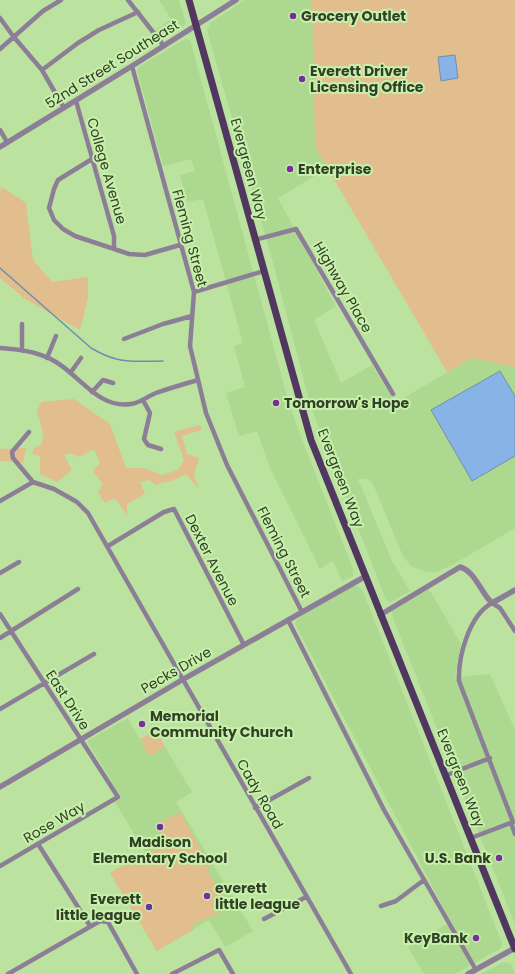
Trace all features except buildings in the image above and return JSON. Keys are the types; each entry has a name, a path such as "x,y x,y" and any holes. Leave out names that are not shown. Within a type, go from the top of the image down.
{"main road":[{"name":"Evergreen Way","path":"189,0 254,240 309,434 366,576 380,615 472,838 515,949"}],"street":[{"path":"0,49 43,11 61,0"},
{"path":"128,0 164,46"},
{"name":"52nd Street Southeast","path":"0,147 236,0"},
{"path":"42,70 78,43 99,30 138,12"},
{"path":"0,18 42,70 64,108"},
{"name":"Fleming Street","path":"132,66 194,292 190,346 215,439 227,466 302,612"},
{"name":"College Avenue","path":"76,101 114,236 114,248"},
{"path":"0,130 7,142"},
{"path":"92,159 58,180 50,199 49,208 54,220 63,229 75,236 129,254 145,255 180,245"},
{"name":"Highway Place","path":"254,240 296,229 393,394"},
{"path":"194,292 264,271"},
{"path":"124,339 164,324 192,316"},
{"path":"22,324 22,351"},
{"path":"47,358 56,336"},
{"path":"0,348 22,351 47,358 71,372 92,392 108,402 132,404 156,393 198,380"},
{"path":"71,372 81,358"},
{"path":"92,392 103,380 113,383"},
{"path":"143,400 150,412 144,439 148,445 161,449"},
{"name":"Cady Road","path":"30,432 12,452 13,458 34,482 54,489 77,502 88,513 350,974"},
{"path":"0,501 34,482"},
{"name":"Dexter Avenue","path":"108,546 164,512 174,509 244,644"},
{"path":"0,573 19,562"},
{"path":"380,615 460,567 469,571 485,597 500,608 515,632"},
{"name":"Pecks Drive","path":"0,787 244,644 366,576"},
{"path":"0,638 78,589"},
{"path":"515,590 483,608 476,617 468,634 458,672 459,681 490,758 513,822 511,823 515,834"},
{"name":"East Drive","path":"0,614 118,797"},
{"path":"288,620 384,810 476,970"},
{"path":"0,709 94,654"},
{"path":"446,775 490,758"},
{"path":"255,808 309,778"},
{"name":"Rose Way","path":"0,866 118,797"},
{"path":"472,838 511,823"},
{"path":"38,844 90,926"},
{"path":"381,906 396,901 424,880"},
{"path":"264,919 306,897"},
{"path":"8,974 100,921 108,922 137,974"},
{"path":"468,974 515,949"},
{"path":"172,974 219,950 233,974"}],"shaded area":[{"path":"159,0 179,0 186,23 184,26 163,39 156,30 171,19"},
{"path":"245,0 312,0 315,147 328,168 278,198 336,306 314,320 341,383 372,365 395,403 472,358 515,367 515,528 454,564 437,572 426,572 411,566 403,556 373,484 367,479 358,479 392,561 410,591 390,602 386,600 311,407 273,263 207,30 210,23"},
{"path":"312,0 515,0 515,367 472,358 447,372 315,147"},
{"path":"185,39 190,40 191,43 288,400 353,569 353,576 342,581 333,561 320,569 270,468 257,431 239,436 226,393 245,387 234,346 243,343 203,199 187,202 180,175 195,171 191,159 163,166 137,70 139,67"},
{"path":"2,187 26,203 33,260 52,282 88,277 88,298 80,330 25,299 0,278 0,191"},
{"path":"74,399 110,424 126,468 144,468 162,475 178,470 184,460 174,432 200,425 202,430 182,436 187,454 199,458 194,475 199,489 186,474 172,481 156,485 149,480 140,482 145,494 127,504 127,515 115,498 105,503 98,493 103,484 93,471 100,463 94,449 79,457 70,453 64,455 72,470 57,482 40,474 40,456 32,454 34,448 42,444 43,433 37,410 42,402"},
{"path":"26,448 23,463 0,461 0,449"},
{"path":"354,585 362,589 502,943 501,948 455,974 424,974 408,947 451,922 295,624 297,619"},
{"path":"429,589 461,644 455,677 490,674 515,730 515,924 392,616 392,611"},
{"name":"Madison Elementary School","path":"128,718 149,756 165,747 192,792 176,802 253,931 225,947 209,920 157,951 110,873 145,852 115,802 122,798 87,741"},
{"path":"156,730 165,747 149,756 140,739"},
{"path":"180,812 211,867 206,870 230,905 225,910 192,925 194,929 157,951 110,873 165,842 162,841 158,830 160,828 158,824"},
{"path":"504,962 511,964 515,974 481,974"}],"water":[{"path":"455,55 458,78 441,81 438,57"},
{"path":"500,371 515,396 515,456 472,481 431,410"}],"waterway":[{"path":"0,268 91,348 118,360 163,361"}],"place":[{"name":"Grocery Outlet","path":"293,16"},
{"name":"Everett Driver Licensing Office","path":"302,79"},
{"name":"Enterprise","path":"290,169"},
{"name":"Tomorrow's Hope","path":"276,403"},
{"name":"Memorial Community Church","path":"142,724"},
{"name":"Madison Elementary School","path":"160,827"},
{"name":"U.S. Bank","path":"499,858"},
{"name":"everett little league","path":"207,896"},
{"name":"Everett little league","path":"149,907"},
{"name":"KeyBank","path":"476,938"}]}
